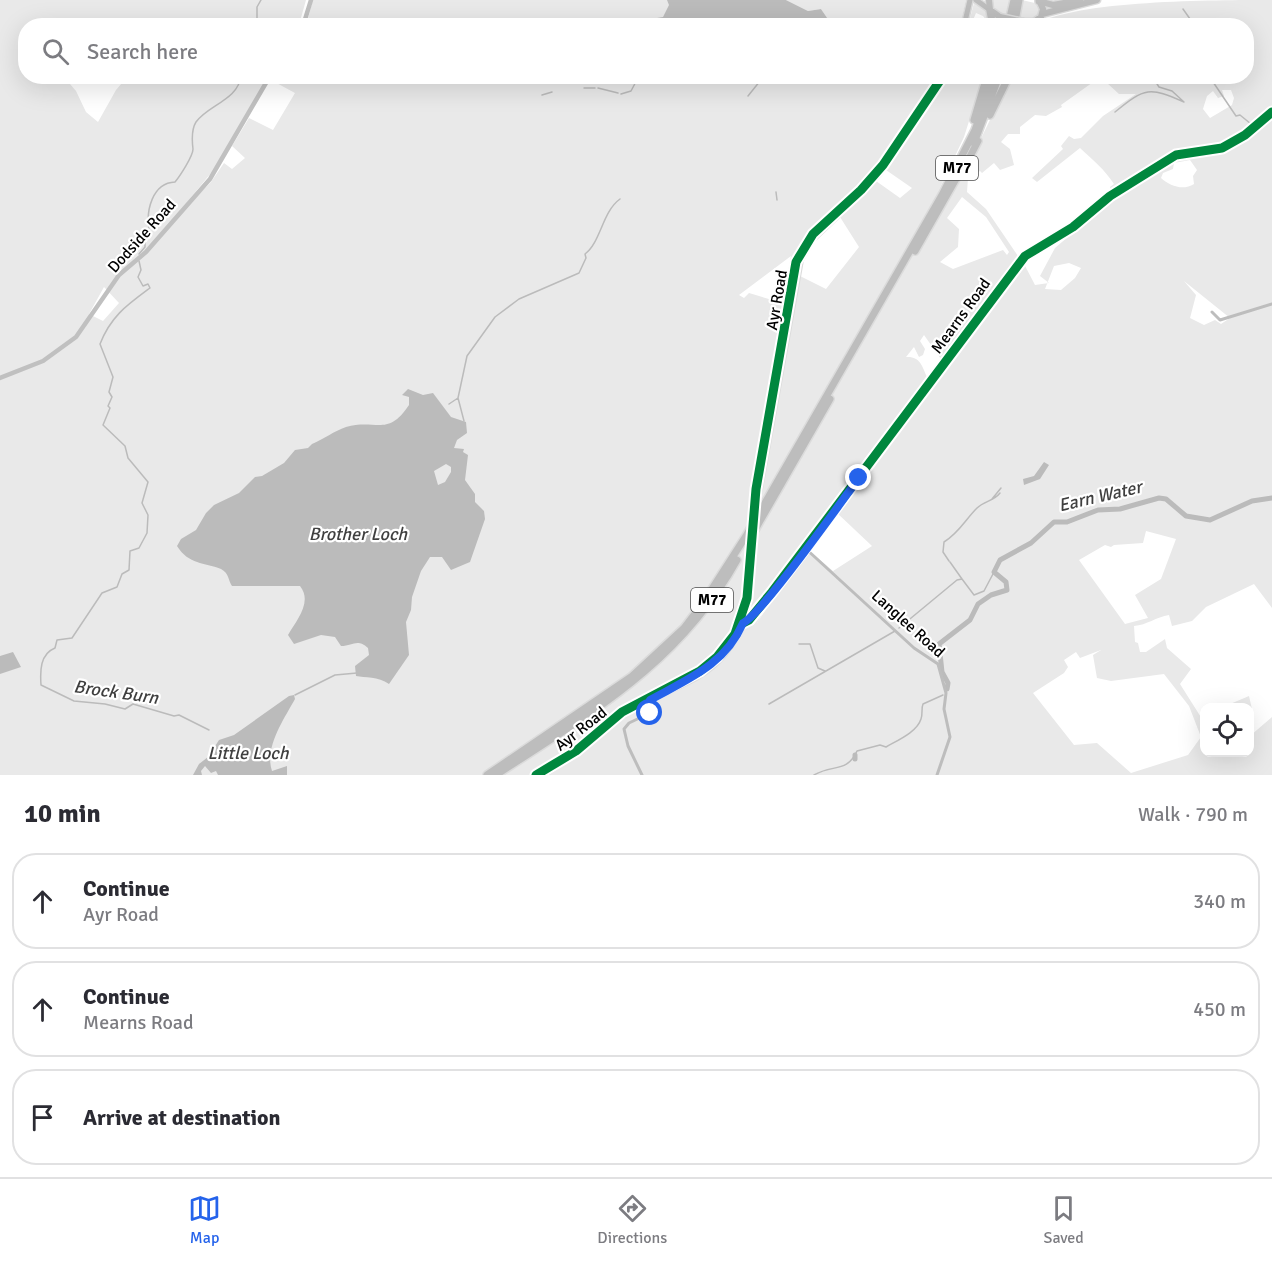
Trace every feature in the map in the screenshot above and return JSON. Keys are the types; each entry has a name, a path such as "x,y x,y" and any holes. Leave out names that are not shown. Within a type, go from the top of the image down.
{"highway":[{"path":"990,0 991,18"},
{"path":"1010,18 1014,0"},
{"path":"1015,18 1018,0"},
{"path":"1039,1 1050,5 1080,0"},
{"path":"1039,18 1042,15 1097,0"},
{"path":"1039,1 1042,15"},
{"path":"990,11 1000,18"},
{"path":"951,178 969,135 985,84"},
{"name":"M77","path":"487,775 632,677 684,628 703,603 746,536 951,178 975,130 991,84"},
{"name":"M77","path":"496,775 636,681 687,632 707,607 725,582 940,208 976,138 996,84"},
{"path":"940,208 969,159 1005,84"}],"main road":[{"path":"305,18 311,0"},
{"path":"966,18 970,0"},
{"path":"977,0 990,11"},
{"name":"Dodside Road","path":"0,378 43,361 76,338 119,275 146,252 215,172 265,84"},
{"name":"Ayr Road","path":"756,506 800,260 812,239 867,188 885,166 940,84"},
{"name":"Ayr Road","path":"541,775 576,754 618,719 709,668 731,644 743,623 750,593 753,545"}],"street":[{"name":"Mearns Road","path":"743,623 772,592 1025,256 1073,226 1110,196 1176,155 1222,148 1245,135 1272,112"},
{"path":"1212,312 1220,320 1272,304"},
{"name":"Langlee Road","path":"805,548 914,648 938,663 946,693 944,709 950,737 937,775"},
{"path":"642,775 628,746 624,729 629,723 650,713 650,700"}],"shaded area":[{"path":"0,0 306,0 301,18 18,18 18,84 70,84 86,112 98,122 121,84 264,84 216,167 164,230 211,182 224,163 232,169 245,158 232,146 249,118 273,130 295,93 278,84 937,84 925,104 931,103 943,84 981,84 964,137 932,205 941,212 965,171 1008,84 1090,84 1061,105 1062,107 1046,116 1035,115 1020,127 1020,134 1008,134 1001,142 1010,149 1014,165 1000,170 994,163 982,173 980,171 968,178 967,192 986,209 1020,259 1014,267 1016,269 1022,260 1035,285 1047,283 1045,289 1061,290 1075,278 1081,268 1069,263 1054,266 1048,282 1040,276 1055,248 1069,236 1073,229 1176,153 1111,194 1110,187 1114,184 1080,148 1037,182 1032,178 1063,149 1061,146 1069,136 1074,139 1081,138 1103,116 1136,94 1119,94 1108,84 1254,84 1254,18 1052,18 1112,6 1147,3 1272,0 1272,108 1233,141 1212,152 1247,138 1272,114 1272,608 1254,584 1206,607 1192,621 1172,626 1169,615 1134,626 1135,642 1138,643 1140,652 1146,652 1165,639 1167,648 1191,669 1180,684 1200,716 1200,734 1189,706 1164,674 1111,681 1097,678 1093,655 1101,650 1080,658 1076,652 1064,660 1068,667 1064,673 1033,693 1074,745 1097,743 1131,773 1188,755 1200,738 1200,757 1254,757 1254,733 1272,717 1272,775 0,775","holes":["1222,90 1231,90 1234,98 1232,105 1210,118 1203,109 1207,96 1213,91 1218,98 1224,96","906,127 911,131 886,170 912,188 900,198 876,181 840,217 859,247 826,289 800,276 791,317 785,314 799,250 814,230 877,170","1190,160 1197,170 1193,176 1194,184 1177,187 1161,178 1163,173 1173,169 1174,163","962,197 986,217 1009,252 1007,255 1003,250 953,269 940,262 958,247 959,229 947,218","791,256 782,303 749,293 744,298 739,295","1184,281 1230,318 1221,324 1215,320 1204,325 1190,318 1196,295","104,287 119,303 103,321 89,314","924,335 943,362 955,345 958,347 836,512 872,546 833,571 806,548 757,623 797,555 941,365 938,363 927,377 917,360 906,357 914,347 919,357 923,355 925,349 920,341","1146,531 1176,539 1161,579 1135,595 1148,618 1125,624 1079,560 1105,545 1111,547 1143,543"]},
{"path":"313,0 740,0 765,18 308,18"},
{"path":"786,0 966,0 962,18 827,18 821,9 808,11"},
{"path":"991,0 1011,0 1008,16 993,11"},
{"path":"1022,0 1039,4 1040,15 1036,18 1019,18"},
{"path":"974,3 983,6 987,18 976,13 974,18 970,18"},
{"path":"1249,696 1251,703 1232,703"}],"water":[{"path":"667,0 786,0 808,11 821,9 827,18 657,18 663,17 669,5"},
{"name":"Brother Loch","path":"408,389 423,395 433,393 451,417 466,422 467,433 457,440 454,448 464,449 463,452 468,455 465,480 475,494 475,502 484,511 485,519 470,562 451,570 442,557 430,557 421,571 406,622 409,655 389,684 376,678 356,676 355,666 369,655 368,648 361,643 341,646 335,637 321,635 294,644 288,635 304,605 304,592 300,586 232,586 224,571 192,560 177,546 181,539 196,530 206,513 214,505 239,493 255,477 262,476 284,463 295,450 308,448 346,427 365,424 380,425 394,421 409,405 409,397 402,395","holes":["446,464 451,467 451,472 445,482 438,485 434,471"]},
{"path":"1044,462 1049,465 1040,479 1024,485 1023,479 1034,476"},
{"path":"13,652 21,667 0,674 0,656"},
{"name":"Little Loch","path":"294,695 295,699 276,734 270,762 272,771 287,766 287,775 218,775 216,771 211,773 205,766 201,771 202,775 193,775 219,740 234,735 289,696"}],"waterway":[{"name":"Brock Burn","path":"257,18 257,7 261,0"},
{"path":"1183,9 1189,18"},
{"name":"Brock Burn","path":"139,254 145,247 145,232 149,229 152,199 161,187 175,182 186,166 193,149 194,125 201,116 229,97 239,84"},
{"path":"621,94 631,91 635,84"},
{"path":"748,96 758,84"},
{"path":"1115,112 1134,98 1148,92 1163,94 1184,102 1172,91 1159,87 1157,84"},
{"path":"1214,84 1236,116 1240,115 1251,124"},
{"path":"584,88 595,88"},
{"path":"598,88 618,93"},
{"path":"542,95 552,92"},
{"path":"776,192 777,200"},
{"path":"449,404 458,398 467,356 495,317 519,299 579,273 586,258 585,254 595,242 609,211 620,199"},
{"name":"Brock Burn","path":"139,261 141,270 138,277 143,286 148,284 150,288 115,318 100,344 113,377 109,392 112,397 108,406 110,408 103,425 125,446 128,458 148,482 142,503 148,515 147,533 139,548 130,551 129,570 122,574 117,587 102,593 72,638 57,640 55,648 46,654 41,669 41,685 74,701 105,704 125,709 133,704 174,716 179,715 209,730"},
{"path":"458,398 464,421"},
{"path":"992,499 1001,488"},
{"path":"949,561 943,552 944,542 977,508 1000,493"},
{"name":"Earn Water","path":"947,689 948,683 942,672 939,644 970,620 978,604 991,595 1007,590 1006,582 994,572 1000,560 1031,543 1054,522 1067,522 1098,510 1120,509 1159,498 1166,499 1186,516 1210,520 1252,501 1272,498"},
{"path":"950,562 962,579"},
{"path":"899,628 957,580 962,579 974,595 984,591 994,572"},
{"path":"769,704 895,631"},
{"path":"799,644 810,644 818,668 825,671"},
{"path":"295,695 335,675 357,673"},
{"name":"Earn Water","path":"814,775 844,765 853,758 857,751 880,745 886,747 911,732 919,724 923,704 943,695"}],"cycle path":[{"path":"536,775 576,751 622,712 700,671 717,657 735,634 747,598 756,489 796,262 813,234 861,190 883,165 938,84"},
{"path":"743,623 749,620 772,592 1025,256 1073,227 1110,196 1176,155 1222,148 1245,135 1272,112"}],"route":[{"path":"650,713 650,700 697,676 721,657 743,623 772,592 859,478"}]}
